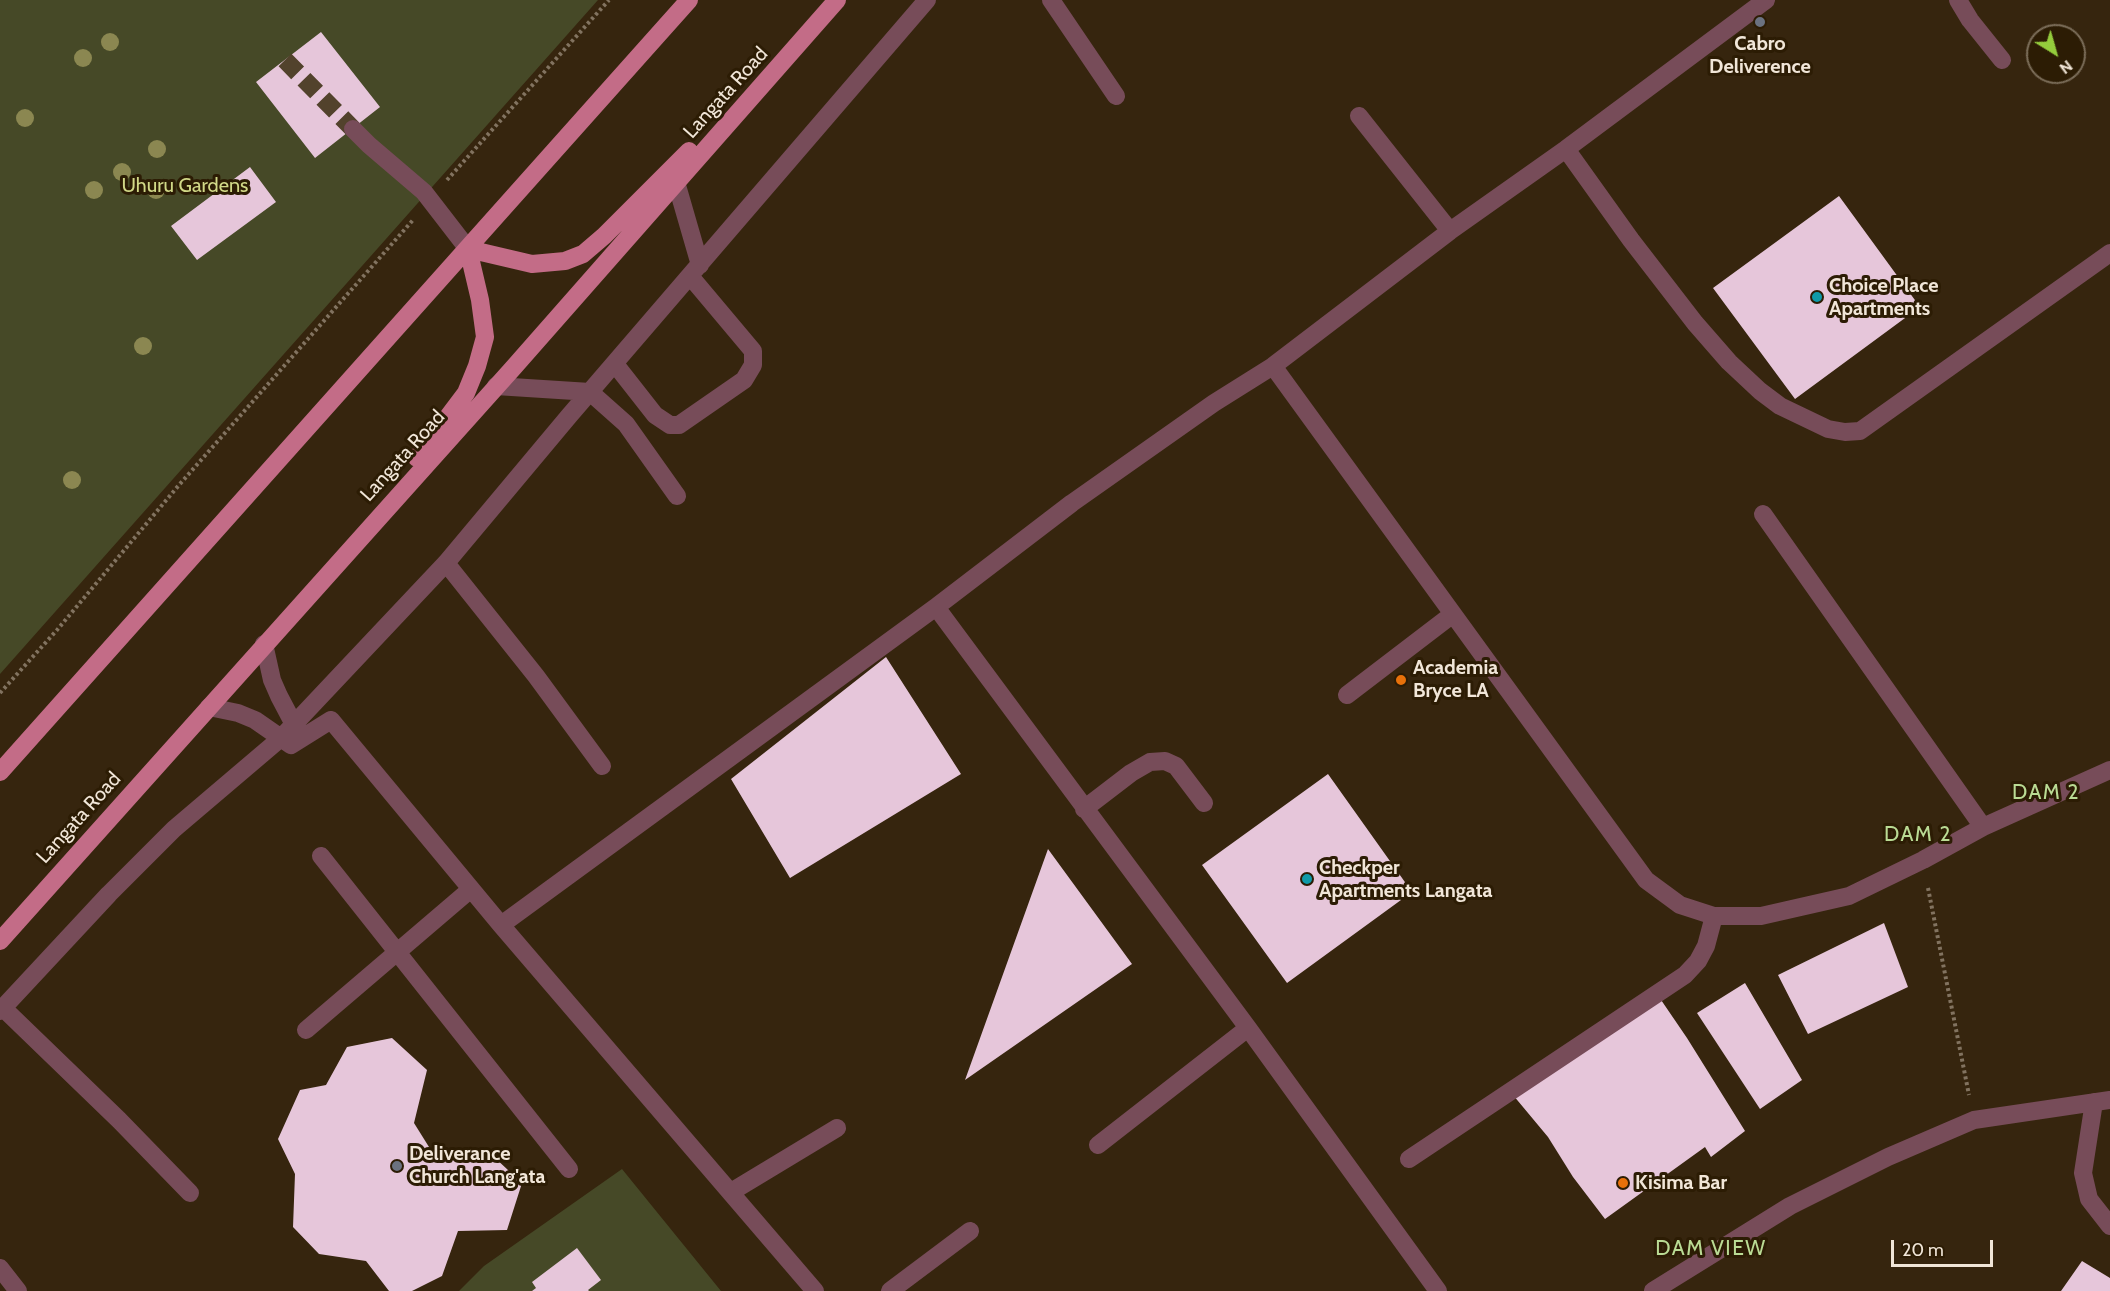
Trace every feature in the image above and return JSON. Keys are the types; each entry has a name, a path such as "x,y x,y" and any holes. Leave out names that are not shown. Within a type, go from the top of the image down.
{"main road":[{"path":"0,772 690,0"},
{"path":"468,249 532,264 566,261 583,254 604,237 837,1"},
{"name":"Langata Road","path":"0,941 837,1"},
{"path":"350,548 466,393 477,366 485,338 480,300 468,249"}],"street":[{"path":"190,1193 119,1120 1,1010 109,894 174,829 288,732 446,563 927,0"},
{"path":"1051,0 1116,96"},
{"path":"1958,0 1970,20 2002,60"},
{"path":"501,925 936,607 1072,503 1214,403 1273,366 1450,231 1566,149 1756,3"},
{"path":"1359,116 1450,231"},
{"path":"353,129 424,192 468,249"},
{"path":"1566,149 1631,240 1695,323 1729,362 1780,406 1828,429 1845,432 1860,431 2110,253"},
{"path":"615,364 655,415 670,425 679,425 744,380 753,365 753,351 695,270 676,182"},
{"path":"1273,366 1646,880 1680,904 1714,916 1761,916 1849,896 1923,860 1983,827 2110,770"},
{"path":"496,386 590,392 626,424 677,496"},
{"path":"1763,514 1983,827"},
{"path":"446,563 536,676 602,766"},
{"path":"936,607 1248,1028 1438,1291"},
{"path":"1347,695 1453,614"},
{"path":"264,644 288,732"},
{"path":"209,707 238,713 301,736 332,720 501,925 815,1291"},
{"path":"1084,809 1150,762 1165,761 1176,766 1204,803"},
{"path":"321,856 569,1169"},
{"path":"306,1030 471,889"},
{"path":"1408,1159 1685,975 1698,961 1706,946 1714,916"},
{"path":"1098,1145 1248,1028"},
{"path":"1653,1291 1790,1206 1888,1157 1974,1120 2102,1101 2084,1173 2089,1199 2110,1226"},
{"path":"731,1192 837,1128"},
{"path":"890,1291 970,1231"},
{"path":"0,1268 18,1291"}],"path":[{"path":"0,693 57,630 179,485 513,105 609,0"},
{"path":"1923,860 1974,1120"}],"green space":[{"name":"Uhuru Gardens","path":"0,0 598,0 0,674"},
{"path":"622,1169 721,1291 459,1291 484,1266"}],"building":[{"path":"321,32 380,107 315,158 256,82"},
{"path":"250,167 276,202 197,260 171,226"},
{"name":"Choice Place Apartments","path":"1839,196 1920,307 1795,399 1713,288"},
{"path":"886,657 961,774 790,878 731,779"},
{"name":"Checkper Apartments Langata","path":"1328,774 1412,892 1287,983 1202,865"},
{"path":"1048,849 1132,964 965,1080"},
{"path":"1884,923 1908,987 1808,1034 1778,975"},
{"path":"1745,983 1802,1080 1760,1109 1697,1013"},
{"path":"1657,994 1745,1131 1711,1157 1705,1147 1605,1219 1573,1177 1548,1137 1513,1095"},
{"name":"Deliverance Church Lang'ata","path":"392,1038 427,1070 414,1123 434,1155 494,1157 522,1183 507,1230 458,1231 442,1276 412,1291 389,1291 366,1261 319,1254 293,1227 295,1174 278,1139 300,1090 326,1085 347,1047"},
{"path":"577,1248 601,1280 589,1291 532,1291 536,1288 532,1282"},
{"path":"2082,1261 2110,1278 2110,1291 2061,1291"}],"tunnel":[{"path":"285,60 353,129"}],"place":[{"name":"Cabro Deliverence","path":"1760,22"},
{"name":"Choice Place Apartments","path":"1817,297"},
{"name":"Academia Bryce LA","path":"1401,680"},
{"name":"Checkper Apartments Langata","path":"1307,879"},
{"name":"Deliverance Church Lang'ata","path":"397,1166"},
{"name":"Kisima Bar","path":"1623,1183"}],"district":[{"name":"DAM 2","path":"2046,793"},
{"name":"DAM 2","path":"1918,835"},
{"name":"DAM VIEW","path":"1711,1249"}]}
